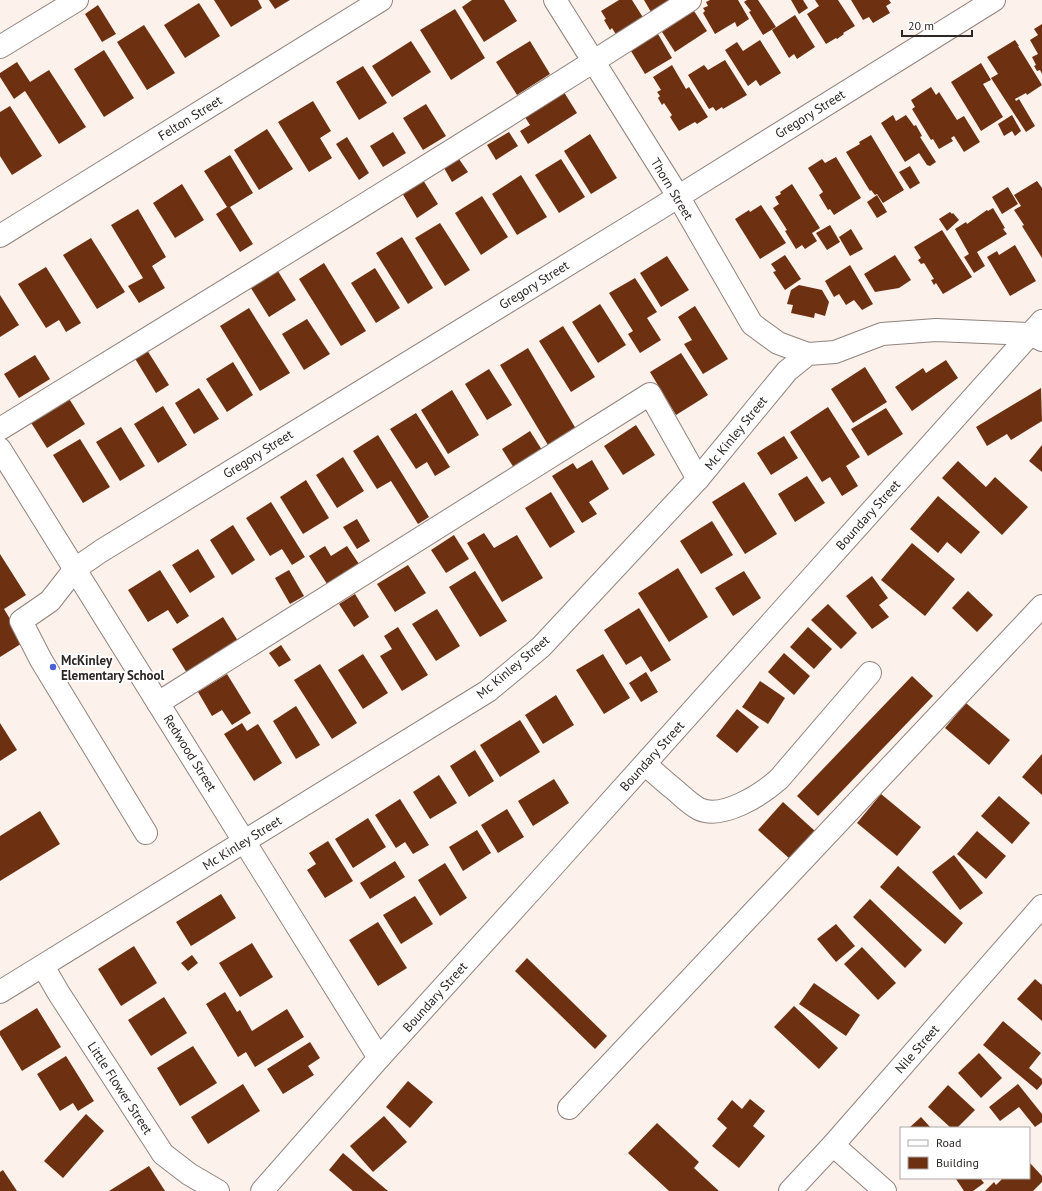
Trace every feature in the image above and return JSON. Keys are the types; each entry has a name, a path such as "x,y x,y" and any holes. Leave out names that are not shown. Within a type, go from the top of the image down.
{"street":[{"path":"0,47 77,0"},
{"name":"Felton Street","path":"0,236 381,0"},
{"name":"Thorn Street","path":"555,0 678,196 752,324 778,343 808,354"},
{"path":"0,429 593,62 690,0"},
{"name":"Gregory Street","path":"146,833 41,660 21,621 50,601 75,569 101,551 994,0"},
{"path":"808,354 836,352 882,334 936,330 1038,332"},
{"name":"Boundary Street","path":"262,1191 379,1058 1038,332"},
{"name":"Mc Kinley Street","path":"0,992 488,691 541,647 698,479 787,371 808,354"},
{"path":"158,703 650,394 698,479"},
{"name":"Redwood Street","path":"0,449 379,1058"},
{"path":"569,1108 1042,606"},
{"path":"645,764 690,803 700,809 709,812 731,808 769,788 779,779 870,673"},
{"name":"Nile Street","path":"790,1191 833,1145 1042,906"},
{"name":"Little Flower Street","path":"43,966 58,992 163,1154 189,1174 218,1191"},
{"path":"833,1145 885,1191"}],"building":[{"path":"214,0 258,0 262,8 231,27"},
{"path":"269,0 290,0 275,9"},
{"path":"472,0 504,0 517,21 484,42 462,7"},
{"path":"619,0 632,0 644,19 617,36 612,28 610,30 601,11"},
{"path":"644,0 673,0 651,12"},
{"path":"710,0 738,0 749,19 737,27 735,22 715,34 703,13 705,11 703,8 708,6 706,2"},
{"path":"747,0 758,0 776,27 763,35 749,12 751,11 744,2"},
{"path":"791,0 803,0 808,8 799,14"},
{"path":"815,0 838,0 855,26 843,33 844,34 837,39 836,38 826,44 807,14 819,6"},
{"path":"851,0 889,0 891,3 886,6 890,13 873,23 869,17 863,20"},
{"path":"199,3 220,36 185,58 164,25"},
{"path":"98,5 116,34 102,42 85,14"},
{"path":"455,9 485,58 451,80 420,30"},
{"path":"694,11 707,31 675,52 662,32"},
{"path":"795,15 815,47 797,59 794,54 789,58 772,30"},
{"path":"1042,24 1042,74 1040,70 1037,71 1034,66 1036,65 1032,57 1038,54 1030,40 1038,35 1034,29"},
{"path":"144,25 175,73 147,90 117,42"},
{"path":"658,34 672,58 645,74 631,51"},
{"path":"760,40 781,73 760,86 756,80 748,86 725,50 737,42 743,51"},
{"path":"1015,40 1042,85 1027,95 1026,93 1015,99 1016,101 1019,99 1035,126 1026,132 991,78 998,74 987,57"},
{"path":"411,41 431,72 392,97 372,66"},
{"path":"530,41 550,74 517,95 496,62"},
{"path":"104,50 134,98 104,117 74,69"},
{"path":"725,60 747,95 723,109 722,107 716,111 713,107 709,109 688,75 704,65 708,70"},
{"path":"17,62 30,82 49,70 86,127 59,144 25,91 14,99 0,77 0,73"},
{"path":"981,63 991,80 983,84 1003,117 981,131 951,82"},
{"path":"672,65 686,89 689,87 708,117 697,124 695,122 679,131 670,117 672,115 664,103 662,105 658,98 660,96 657,92 661,90 653,77"},
{"path":"363,66 387,103 359,120 336,82"},
{"path":"931,87 936,95 939,92 957,120 964,116 980,142 964,152 954,136 951,138 953,141 939,149 933,139 931,140 912,109 915,107 911,100"},
{"path":"562,89 577,113 528,144 520,131 530,125 523,114"},
{"path":"313,101 331,131 320,138 332,158 309,172 278,122"},
{"path":"426,104 446,136 423,150 403,118"},
{"path":"10,106 42,156 12,175 0,156 0,112"},
{"path":"893,115 896,121 906,115 914,126 916,125 922,136 920,137 936,162 930,166 927,165 919,153 905,162 881,123"},
{"path":"1012,115 1021,131 1015,136 1012,131 1004,136 998,124"},
{"path":"267,129 293,169 259,190 234,150"},
{"path":"393,132 406,153 383,167 370,146"},
{"path":"509,132 518,146 496,160 487,145"},
{"path":"590,134 617,178 591,194 564,151"},
{"path":"871,135 904,190 883,203 877,194 875,195 871,190 870,191 846,152 860,144 859,142"},
{"path":"347,137 369,173 359,180 336,144"},
{"path":"230,155 253,193 230,207 253,244 240,252 216,214 227,207 204,171"},
{"path":"836,157 861,198 834,215 830,209 828,210 819,195 823,192 808,168 822,159 825,163"},
{"path":"459,159 468,172 452,182 444,168"},
{"path":"561,159 585,197 559,213 535,175"},
{"path":"910,166 920,183 910,189 899,172"},
{"path":"521,175 547,217 517,235 492,194"},
{"path":"423,180 438,204 417,218 402,193"},
{"path":"1037,181 1042,188 1042,258 1014,210 1021,206 1014,195"},
{"path":"182,184 204,220 175,238 153,203"},
{"path":"792,184 820,228 812,233 817,241 805,249 802,245 796,249 785,231 787,230 773,208 779,204 775,197 781,194 780,192"},
{"path":"1008,187 1018,204 1002,214 992,197"},
{"path":"877,195 887,212 877,218 867,202"},
{"path":"482,196 508,237 481,255 455,213"},
{"path":"761,205 786,243 760,259 735,219 749,210 750,212"},
{"path":"993,208 1007,234 977,252 985,266 974,273 964,257 969,254 955,229 966,222 967,224 987,210 988,211"},
{"path":"138,209 166,257 152,266 165,288 139,303 128,286 143,278 111,225"},
{"path":"950,212 952,214 953,213 959,220 947,231 939,219"},
{"path":"440,223 470,270 445,286 415,238"},
{"path":"830,225 840,242 827,250 816,233"},
{"path":"851,229 863,249 850,256 839,237"},
{"path":"942,230 972,277 943,294 936,283 934,285 931,280 934,279 924,263 921,264 918,260 921,258 914,247"},
{"path":"402,237 433,288 408,304 376,253"},
{"path":"91,238 125,292 97,309 63,255"},
{"path":"1015,245 1036,281 1010,296 987,257 997,251 999,255"},
{"path":"785,255 801,279 785,290 773,272 776,271 771,264"},
{"path":"895,255 911,280 899,288 875,292 864,274"},
{"path":"667,256 689,290 661,307 640,273"},
{"path":"324,263 366,331 341,346 299,279"},
{"path":"850,265 873,304 862,310 854,300 846,305 839,294 834,297 825,281"},
{"path":"46,267 81,323 66,332 59,320 46,328 18,284"},
{"path":"276,268 296,300 269,317 249,285"},
{"path":"375,268 400,308 376,323 351,283"},
{"path":"635,278 657,312 647,318 661,340 640,353 628,334 633,331 609,293"},
{"path":"799,285 822,290 829,302 825,316 815,313 814,318 791,313 793,305 787,304 791,290"},
{"path":"0,295 19,325 0,337"},
{"path":"600,304 626,345 598,363 572,322"},
{"path":"695,306 728,359 703,374 684,344 692,340 678,317"},
{"path":"249,308 290,373 260,391 220,326"},
{"path":"307,319 330,354 304,370 282,334"},
{"path":"563,326 595,377 571,392 539,341"},
{"path":"528,348 576,429 548,445 500,365"},
{"path":"147,350 169,385 156,393 134,357"},
{"path":"681,353 708,395 676,415 650,372"},
{"path":"35,355 50,379 19,398 4,374"},
{"path":"946,360 958,378 912,411 895,387 923,368 926,373"},
{"path":"233,362 253,395 227,412 206,379"},
{"path":"865,367 887,402 853,423 831,389"},
{"path":"489,369 512,405 487,420 465,384"},
{"path":"199,388 219,419 194,434 175,403"},
{"path":"1041,388 1042,421 1011,440 1007,434 987,446 976,427"},
{"path":"452,390 479,435 448,454 421,410"},
{"path":"68,397 85,424 47,448 30,421"},
{"path":"163,406 187,445 158,463 134,424"},
{"path":"828,407 860,457 846,466 858,486 842,496 830,477 822,482 790,432"},
{"path":"886,408 903,434 868,456 851,429"},
{"path":"416,413 450,467 435,476 427,462 416,469 390,429"},
{"path":"636,425 655,455 623,475 604,446"},
{"path":"121,427 145,466 120,481 96,442"},
{"path":"530,431 542,450 514,468 502,449"},
{"path":"378,435 429,517 418,524 391,481 377,489 353,451"},
{"path":"784,436 798,458 771,475 757,453"},
{"path":"80,439 110,487 83,503 53,455"},
{"path":"1042,445 1042,472 1029,461"},
{"path":"343,457 364,491 337,508 316,475"},
{"path":"592,460 609,489 589,502 597,514 582,523 552,476 573,463 577,469"},
{"path":"958,461 986,487 995,477 1028,507 1002,535 942,478"},
{"path":"807,476 825,503 795,522 778,494"},
{"path":"306,480 329,518 303,534 280,497"},
{"path":"744,482 777,534 745,554 712,502"},
{"path":"551,492 575,532 550,548 525,508"},
{"path":"938,496 980,532 961,554 947,542 938,553 910,529"},
{"path":"271,502 305,557 292,565 282,549 270,556 246,518"},
{"path":"357,519 370,541 357,549 343,527"},
{"path":"712,521 733,555 701,574 680,541"},
{"path":"233,525 255,560 232,575 210,540"},
{"path":"484,533 494,548 517,535 543,578 502,602 467,543"},
{"path":"454,535 469,559 446,573 431,550"},
{"path":"912,543 955,579 925,616 881,580"},
{"path":"325,546 331,556 347,546 361,567 329,587 309,556"},
{"path":"198,549 215,577 190,593 172,565"},
{"path":"0,554 26,595 4,609 24,642 0,657"},
{"path":"408,565 426,593 395,612 377,584"},
{"path":"678,568 708,617 669,642 638,593"},
{"path":"160,570 189,616 177,624 168,610 148,622 128,590"},
{"path":"289,570 304,596 290,604 275,578"},
{"path":"475,571 507,621 480,637 449,587"},
{"path":"744,571 761,598 733,616 715,588"},
{"path":"872,576 888,598 879,605 889,617 872,629 846,596"},
{"path":"968,591 993,615 977,632 952,608"},
{"path":"355,594 369,617 354,627 339,604"},
{"path":"828,604 857,633 841,649 811,620"},
{"path":"639,608 671,660 651,672 641,656 626,665 604,630"},
{"path":"437,609 460,646 436,661 412,624"},
{"path":"223,617 238,641 187,673 172,649"},
{"path":"398,627 428,675 402,691 380,656 392,649 384,636"},
{"path":"808,627 832,649 814,669 790,647"},
{"path":"281,645 291,660 279,667 269,653"},
{"path":"784,653 810,676 794,695 768,672"},
{"path":"363,654 388,693 363,709 338,670"},
{"path":"603,654 630,698 604,714 576,670"},
{"path":"320,664 357,723 332,739 294,680"},
{"path":"646,672 658,692 641,702 629,683"},
{"path":"227,674 251,713 232,725 222,710 212,716 198,692"},
{"path":"912,676 933,696 818,816 797,796"},
{"path":"760,681 785,698 768,724 742,707"},
{"path":"556,695 574,725 543,744 525,715"},
{"path":"966,703 1010,740 989,765 945,728"},
{"path":"296,706 320,745 296,759 273,721"},
{"path":"737,709 759,727 737,753 716,736"},
{"path":"520,720 540,752 500,777 480,745"},
{"path":"0,723 17,750 0,761"},
{"path":"242,723 247,731 258,724 282,763 254,781 224,734"},
{"path":"475,750 494,781 469,797 450,766"},
{"path":"1042,754 1042,795 1022,777"},
{"path":"439,775 457,803 430,819 413,792"},
{"path":"554,779 569,803 533,826 518,801"},
{"path":"881,794 921,827 897,856 857,823"},
{"path":"999,796 1030,823 1012,844 981,816"},
{"path":"400,799 429,845 413,854 405,842 396,848 375,815"},
{"path":"783,802 815,831 790,859 758,830"},
{"path":"507,809 524,837 498,853 481,825"},
{"path":"40,811 60,844 0,881 0,836"},
{"path":"368,818 386,847 353,868 335,839"},
{"path":"477,830 491,853 463,871 449,847"},
{"path":"977,831 1006,856 986,879 957,854"},
{"path":"328,841 353,881 325,898 307,870 316,864 309,853"},
{"path":"954,855 983,893 960,910 932,872"},
{"path":"395,861 405,877 370,899 360,883"},
{"path":"445,863 467,898 440,916 418,880"},
{"path":"898,866 963,923 945,944 880,887"},
{"path":"221,894 236,918 191,946 176,922"},
{"path":"415,896 433,924 401,944 383,915"},
{"path":"870,899 922,950 905,968 853,917"},
{"path":"378,922 407,968 378,986 349,940"},
{"path":"836,924 855,946 836,962 817,939"},
{"path":"252,943 273,977 240,997 219,963"},
{"path":"134,946 157,983 121,1006 98,969"},
{"path":"862,947 896,983 878,1000 844,964"},
{"path":"192,955 198,963 188,971 181,963"},
{"path":"527,958 607,1036 595,1049 515,971"},
{"path":"1035,979 1042,985 1042,1021 1017,999"},
{"path":"814,983 860,1015 846,1036 799,1004"},
{"path":"225,992 237,1012 240,1010 252,1031 287,1009 304,1037 255,1067 246,1052 238,1057 206,1004"},
{"path":"164,997 187,1033 151,1056 128,1020"},
{"path":"794,1006 838,1048 819,1069 774,1027"},
{"path":"37,1008 61,1047 22,1071 0,1035 0,1031"},
{"path":"1003,1021 1041,1053 1029,1068 1042,1079 1042,1084 1037,1090 983,1045"},
{"path":"310,1042 320,1058 308,1066 314,1075 283,1094 267,1069"},
{"path":"193,1046 217,1083 180,1106 157,1068"},
{"path":"979,1053 1002,1078 981,1098 958,1073"},
{"path":"66,1056 94,1101 78,1111 73,1103 60,1111 37,1074"},
{"path":"408,1081 433,1102 410,1128 386,1107"},
{"path":"243,1084 260,1111 208,1144 191,1117"},
{"path":"1018,1084 1042,1114 1042,1122 1035,1127 1019,1107 1000,1121 989,1107"},
{"path":"948,1085 975,1110 958,1127 950,1127 928,1107"},
{"path":"750,1099 765,1111 753,1126 765,1136 739,1168 712,1146 727,1128 717,1119 732,1100 742,1109"},
{"path":"86,1114 104,1131 63,1178 44,1161"},
{"path":"384,1116 407,1142 373,1172 350,1146"},
{"path":"921,1117 930,1127 910,1127"},
{"path":"657,1123 699,1162 694,1168 719,1191 669,1191 628,1153"},
{"path":"343,1153 388,1191 353,1191 329,1170"},
{"path":"1030,1163 1042,1176 1042,1182 1033,1191 985,1191 994,1182 996,1185 1002,1179 1030,1179"},
{"path":"149,1166 165,1191 109,1191"},
{"path":"3,1170 17,1191 0,1191 0,1172"},
{"path":"956,1179 981,1179 984,1183 973,1191 964,1191"}],"place":[{"name":"McKinley Elementary School","path":"53,667"}]}
